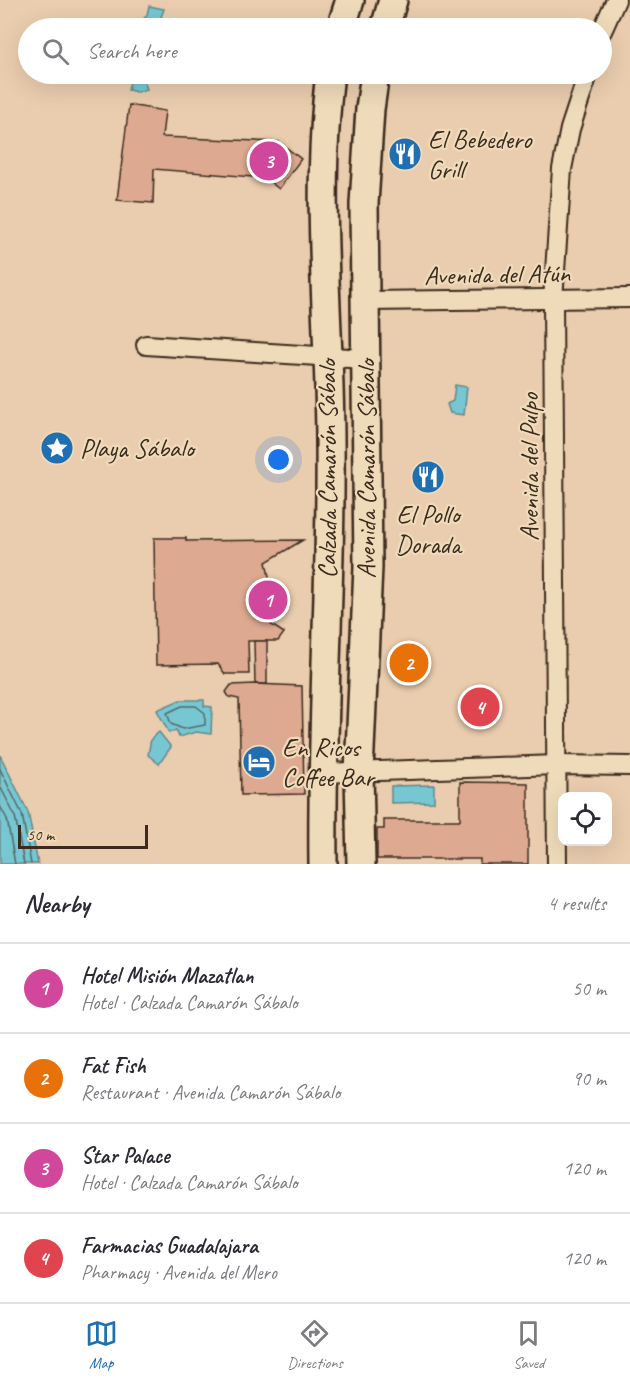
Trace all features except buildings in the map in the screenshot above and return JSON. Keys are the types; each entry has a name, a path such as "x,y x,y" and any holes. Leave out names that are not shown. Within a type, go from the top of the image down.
{"main road":[{"path":"344,18 350,0"},
{"path":"388,18 393,0"},
{"name":"Calzada Camarón Sábalo","path":"323,864 322,774 329,573 325,233 330,84"},
{"name":"Avenida Camarón Sábalo","path":"361,864 359,773 368,567 365,163 374,84"},
{"path":"325,233 365,234"}],"street":[{"path":"608,18 616,0"},
{"name":"Avenida del Pulpo","path":"557,864 553,300 562,169 570,129 585,84"},
{"name":"Avenida del Atún","path":"365,301 630,298"},
{"path":"146,345 365,359"},
{"path":"322,774 557,765 630,766"}],"water":[{"path":"149,6 164,9 161,18 144,18"},
{"path":"130,84 145,84 147,89 137,92 128,90"},
{"path":"455,385 467,387 464,415 450,413 447,404 453,401"},
{"path":"180,700 204,700 204,706 212,707 211,734 196,732 179,737 176,730 169,733 157,710"},
{"path":"159,732 171,747 159,764 148,755 151,739"},
{"path":"0,755 28,812 38,864 0,864"},
{"path":"434,785 434,802 391,803 391,786"}],"place":[{"name":"El Bebedero Grill","path":"405,154"},
{"name":"Star Palace","path":"269,161"},
{"name":"Playa Sábalo","path":"57,448"},
{"name":"El Pollo Dorada","path":"428,477"},
{"name":"Hotel Misión Mazatlan","path":"268,600"},
{"name":"Fat Fish","path":"409,663"},
{"name":"Farmacias Guadalajara","path":"480,707"},
{"name":"En Ricos Coffee Bar","path":"259,762"}]}
